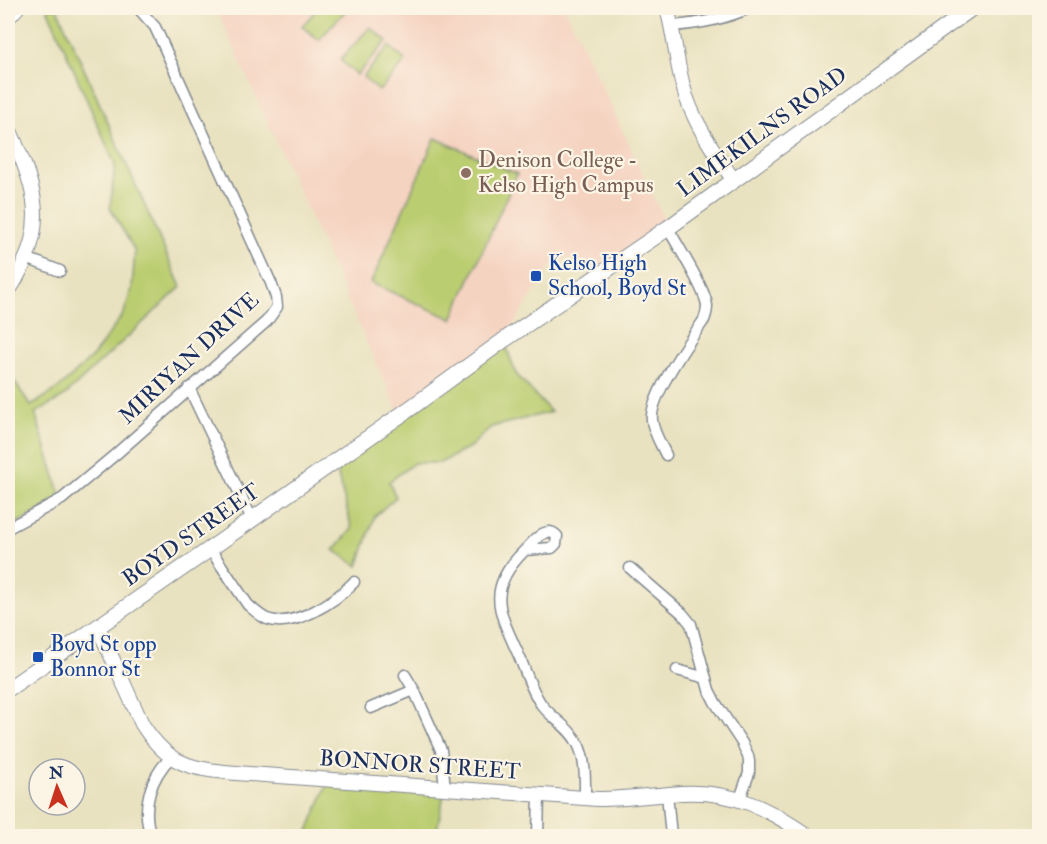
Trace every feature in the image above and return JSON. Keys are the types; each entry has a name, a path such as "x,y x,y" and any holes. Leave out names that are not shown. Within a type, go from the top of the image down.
{"main road":[{"name":"LIMEKILNS ROAD","path":"400,416 504,340 734,181 972,8"},
{"name":"BOYD STREET","path":"8,689 400,416"}],"street":[{"path":"8,18 17,8"},
{"name":"MIRIYAN DRIVE","path":"8,528 62,499 116,454 267,321 278,303 155,27 138,8"},
{"path":"667,8 678,68 688,102 706,138 734,181"},
{"path":"672,26 718,19 749,8"},
{"path":"8,291 26,258 34,234 35,206 27,170 9,132"},
{"path":"666,455 652,423 653,406 674,364 707,314 704,293 668,228"},
{"path":"26,258 60,271"},
{"path":"189,388 252,519"},
{"path":"210,549 249,604 266,619 291,620 305,615 333,601 354,582"},
{"path":"525,550 503,578 499,607 540,703 565,726 578,743 583,760 585,798"},
{"path":"630,568 687,619 715,702 748,756 748,773 740,800"},
{"name":"BONNOR STREET","path":"98,627 142,724 171,757 195,768 217,772 585,798 626,799 667,794 706,793 740,800 765,809 808,837"},
{"path":"677,670 706,678"},
{"path":"405,675 441,750 445,788"},
{"path":"371,708 414,690"},
{"path":"151,837 147,811 150,793 164,764 171,757"},
{"path":"667,794 671,837"},
{"path":"537,837 539,795"}],"shaded area":[{"name":"Denison College - Kelso High Campus","path":"216,8 565,8 668,228 595,279 577,260 567,258 556,261 504,340 400,416"}],"green space":[{"path":"47,8 57,8 181,287 62,398 35,413 62,499 8,528 8,372 31,406 59,388 94,355 124,313 132,288 135,251 110,208 115,165"},
{"path":"318,8 348,8 319,40 302,26"},
{"path":"370,27 387,41 357,75 340,60"},
{"path":"389,46 406,61 379,91 363,77"},
{"path":"435,138 517,174 452,319 371,283"},
{"path":"504,340 516,374 551,412 491,427 470,447 440,463 414,463 389,482 396,497 375,516 358,566 334,550 352,529 335,464"},
{"path":"329,780 445,788 436,836 306,836"}],"place":[{"name":"Denison College - Kelso High Campus","path":"466,173"},
{"name":"Kelso High School, Boyd St","path":"536,276"},
{"name":"Boyd St opp Bonnor St","path":"38,657"}]}
